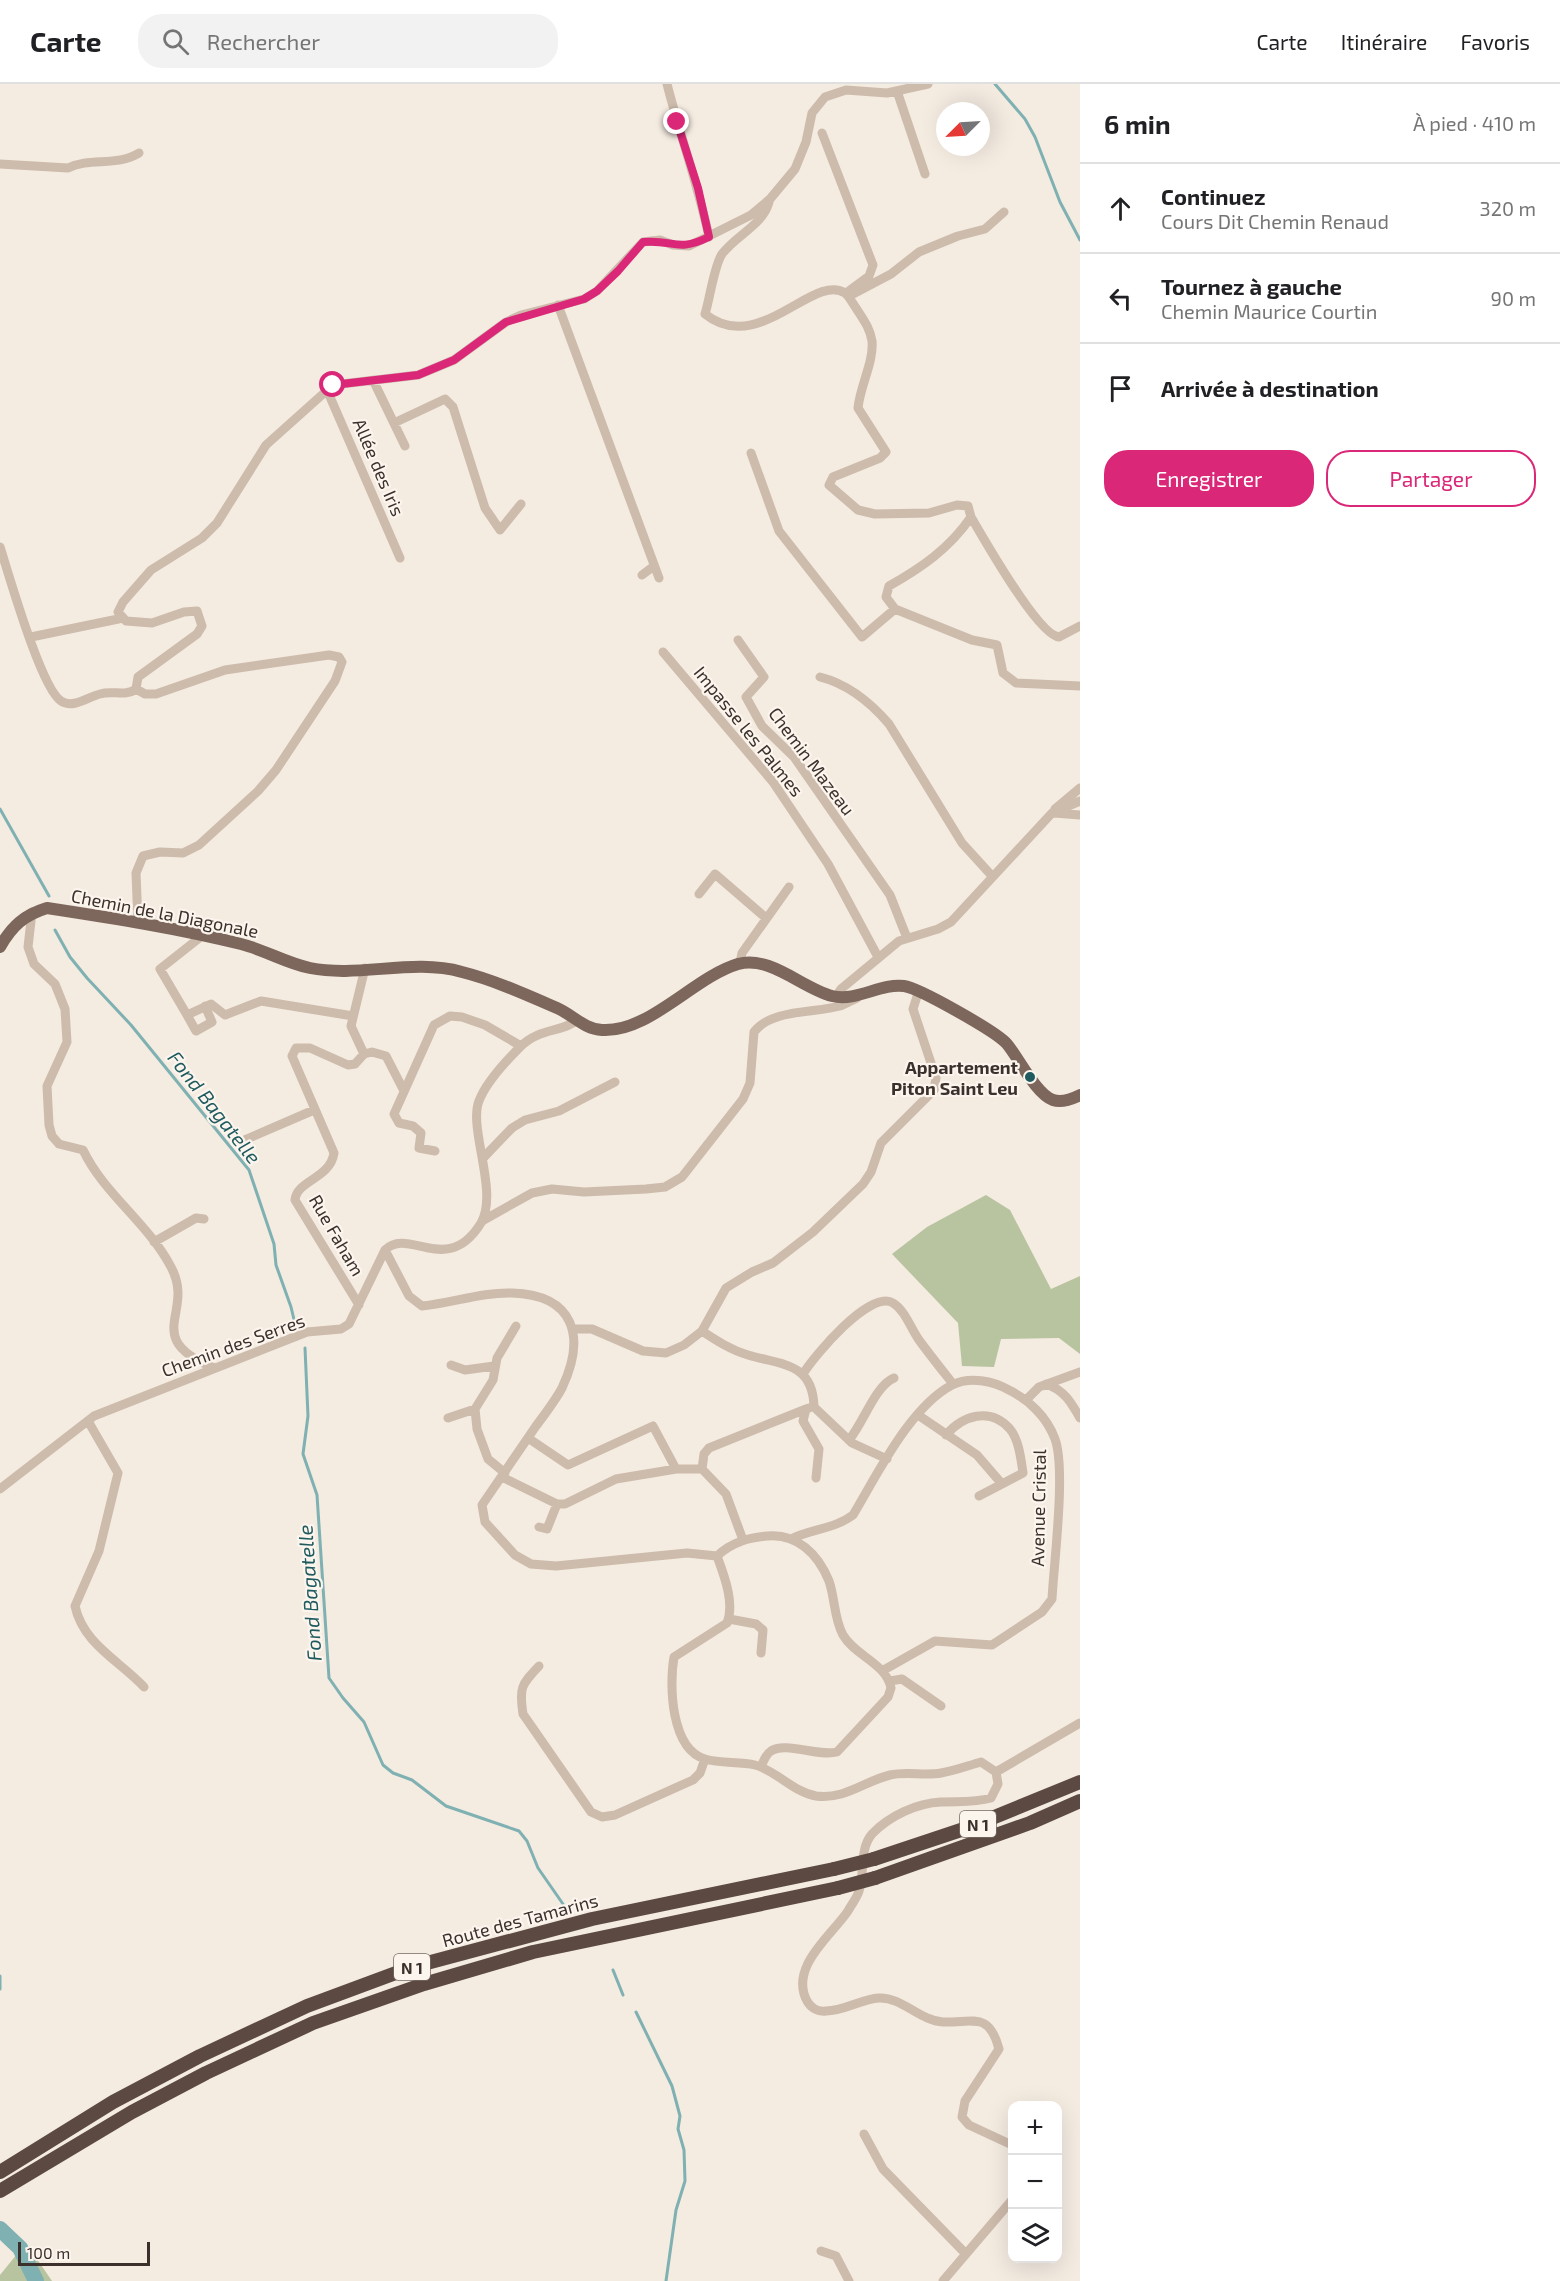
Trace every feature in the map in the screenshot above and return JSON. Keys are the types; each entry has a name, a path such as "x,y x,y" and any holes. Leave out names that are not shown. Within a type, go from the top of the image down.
{"highway":[{"name":"Route des Tamarins","path":"0,2172 113,2102 200,2055 307,2006 412,1967 603,1917 834,1869 990,1820 1080,1782"},
{"name":"Route des Tamarins","path":"0,2191 132,2112 206,2073 314,2023 391,1995 533,1952 838,1888 875,1878 1019,1827 1080,1802"}],"main road":[{"name":"Chemin de la Diagonale","path":"32,912 47,908 201,935 253,946 310,968 331,970 424,966 464,972 560,1009 591,1029 602,1030 628,1026 740,963"},
{"path":"0,947 18,922 32,912"},
{"path":"740,963 770,968 812,990 836,997 865,994 901,985 919,990 1005,1041 1042,1093 1053,1100 1067,1100 1080,1095"}],"street":[{"path":"667,84 682,141 698,188 709,237"},
{"path":"0,548 45,680 62,702 73,704 101,693 129,694 136,689 138,677 197,634 202,626 197,612 184,612 152,623 126,621 118,612 140,580 151,570 202,538 217,523 266,445 333,385 418,375 454,360 506,322 584,299 597,291 618,271 643,242 660,240 673,245 690,246 709,237 751,215 770,199 795,169 806,142 813,113 825,97 846,90 887,93 928,84"},
{"path":"897,91 925,174"},
{"path":"822,133 873,266 869,276 847,295"},
{"path":"0,164 68,168 76,164 113,162 139,153"},
{"path":"770,199 762,217 741,234 721,256 705,314 713,320 746,328 823,292 836,290 847,295 869,328 872,343 858,408 886,452 880,458 833,477 829,485 858,510 874,514 928,513 957,505 968,506 971,518 1014,588 1046,631 1059,637 1080,626"},
{"path":"847,295 891,274 919,252 958,236 985,229 1004,212"},
{"path":"558,305 659,578"},
{"path":"373,380 405,446"},
{"name":"Allée des Iris","path":"327,390 400,558"},
{"path":"394,423 445,399 449,401 468,448 485,508 500,530 521,504"},
{"path":"751,453 779,531 862,637 895,609"},
{"path":"971,518 940,553 926,565 889,586 886,597 895,609 972,640 997,645 1003,673 1016,683 1080,686"},
{"path":"642,575 654,566"},
{"path":"31,637 123,618"},
{"name":"Chemin Mazeau","path":"738,640 764,677 746,697 762,726 794,757 890,895 907,938"},
{"name":"Impasse les Palmes","path":"663,652 773,782 828,864 878,957"},
{"path":"136,689 145,694 156,694 225,670 329,655 339,657 342,662 335,681 276,770 258,791 199,845 183,853 160,852 143,856 136,873 138,923"},
{"path":"820,677 837,681 874,707 889,724 962,843 992,876"},
{"path":"836,997 878,957 907,938 938,929 951,922 1052,813 1080,788"},
{"path":"1052,813 1080,801"},
{"path":"1052,813 1080,815"},
{"path":"699,894 715,874 766,918"},
{"path":"740,963 742,953 789,887"},
{"path":"32,912 28,947 34,964 55,984 65,1009 67,1042 47,1086 52,1136 59,1144 83,1150 92,1170 132,1212 154,1242 172,1268 178,1297 174,1325 177,1344 190,1358 214,1368"},
{"path":"201,935 160,969 196,1031 212,1023 205,1006"},
{"path":"365,968 351,1026 364,1053 372,1052 386,1056 404,1091"},
{"path":"574,1329 592,1329 643,1351 666,1353 684,1345 702,1331 726,1288 752,1272 773,1263 813,1232 863,1184 872,1172 881,1143 934,1090 936,1078 913,1009 919,990"},
{"path":"717,1556 704,1552 687,1553 556,1566 531,1564 515,1555 484,1522 482,1505 564,1384 574,1329 565,1311 549,1301 514,1293 480,1295 444,1304 422,1306 409,1296 386,1250 391,1245 401,1242 437,1251 450,1249 463,1242 482,1221 532,1192 552,1189 584,1192 665,1187 697,1161 743,1099 750,1083 753,1038 758,1026 789,1013 841,1006 865,994"},
{"path":"187,1015 211,1004 225,1015 261,1001 353,1016"},
{"path":"435,1151 419,1148 421,1133 413,1126 394,1119 394,1114 434,1025 450,1016 462,1017 485,1025 521,1046"},
{"path":"482,1221 485,1200 484,1157 476,1115 478,1102 487,1086 521,1046 540,1032 577,1020"},
{"name":"Rue Faham","path":"359,1305 295,1200 295,1195 325,1173 333,1162 332,1144 314,1110 292,1056 296,1048 310,1048 348,1065 355,1064 364,1053"},
{"path":"484,1157 512,1128 525,1120 559,1111 615,1082"},
{"path":"240,1142 314,1110"},
{"path":"154,1242 195,1218 204,1219"},
{"name":"Chemin des Serres","path":"0,1489 88,1421 306,1332 341,1329 349,1324 386,1250"},
{"path":"717,1556 726,1548 743,1540 773,1536 793,1538 812,1529 843,1523 853,1515 887,1459 918,1415 953,1384 920,1341 901,1310 891,1301 880,1300 859,1313 814,1356 803,1374"},
{"path":"516,1326 494,1365 493,1380 475,1409 477,1429 488,1459 503,1475 557,1504 571,1502 616,1479 676,1469 702,1469 726,1494 743,1540"},
{"path":"702,1331 733,1350 791,1365 803,1374 814,1397 804,1426 819,1449 816,1478"},
{"path":"452,1365 465,1370 494,1365"},
{"path":"1026,1400 1046,1384 1080,1372"},
{"path":"849,1440 861,1425 877,1393 894,1378"},
{"name":"Avenue Cristal","path":"882,1671 935,1641 992,1645 1042,1612 1052,1599 1059,1463 1056,1440 1036,1408 1026,1400 989,1381 953,1384"},
{"path":"1046,1384 1058,1388 1070,1400 1080,1418"},
{"path":"810,1408 849,1440 887,1459"},
{"path":"702,1469 704,1455 709,1448 810,1408"},
{"path":"448,1418 475,1409"},
{"path":"918,1415 977,1455 1002,1484"},
{"path":"946,1435 960,1421 977,1415 1001,1422 1010,1429 1016,1442 1023,1473 979,1496"},
{"path":"88,1421 118,1473 104,1537 92,1571 76,1602 76,1612 86,1632 110,1659 144,1687"},
{"path":"528,1438 568,1465 653,1426 676,1469"},
{"path":"539,1527 547,1529 557,1504"},
{"path":"760,1767 769,1752 779,1748 826,1755 837,1752 888,1696 891,1688 890,1681 882,1671 851,1646 842,1633 829,1582 809,1550 793,1538"},
{"path":"717,1556 726,1586 729,1619 720,1629 684,1648 674,1657 677,1726 682,1742 693,1753 705,1759 760,1767 800,1791 816,1796 848,1792 888,1776 940,1773 981,1762 996,1772 998,1784 991,1798 977,1802 939,1802 911,1808 888,1820 873,1833 867,1841 869,1857 859,1892 813,1954 804,1974 803,1992 809,2004 816,2010 827,2012 880,1998 890,2000 932,2020 984,2022 993,2031 999,2049 965,2101 962,2117 969,2125 1008,2143"},
{"path":"729,1619 756,1624 763,1630 761,1653"},
{"path":"539,1666 522,1683 520,1696 523,1714 591,1812 602,1817 615,1815 693,1780 700,1773 705,1759"},
{"path":"890,1681 902,1679 941,1706"},
{"path":"996,1772 1080,1723"},
{"path":"864,2134 883,2169 966,2254"},
{"path":"943,2281 1008,2205"},
{"path":"821,2251 836,2256 849,2281"}],"green space":[{"path":"986,1195 1010,1210 1051,1289 1080,1276 1080,1354 1059,1338 1001,1339 994,1367 962,1366 958,1323 892,1254 927,1227"},
{"path":"26,2243 52,2281 0,2281 0,2275"}],"waterway":[{"path":"995,84 1025,119 1035,137 1060,202 1080,240"},
{"name":"Fond Bagatelle","path":"0,809 49,896"},
{"name":"Fond Bagatelle","path":"55,930 70,957 131,1025 249,1170 274,1244 276,1265 297,1332"},
{"name":"Fond Bagatelle","path":"305,1348 308,1416 303,1454 317,1495 329,1678 364,1722 383,1765 393,1773 412,1780 446,1806 519,1831 527,1841 538,1868 563,1904"},
{"name":"Fond Bagatelle","path":"613,1970 623,1995"},
{"path":"0,1976 0,1989"},
{"name":"Fond Bagatelle","path":"636,2012 672,2086 680,2116 678,2129 684,2150 685,2181 676,2210 666,2281"},
{"path":"0,2229 20,2248 36,2281"}],"place":[{"name":"Appartement Piton Saint Leu","path":"1030,1077"}],"route":[{"path":"333,385 418,375 454,360 479,344 506,322 521,315 584,299 597,291 618,271 643,242 660,240 673,245 690,246 709,237 698,188 677,122"}]}
